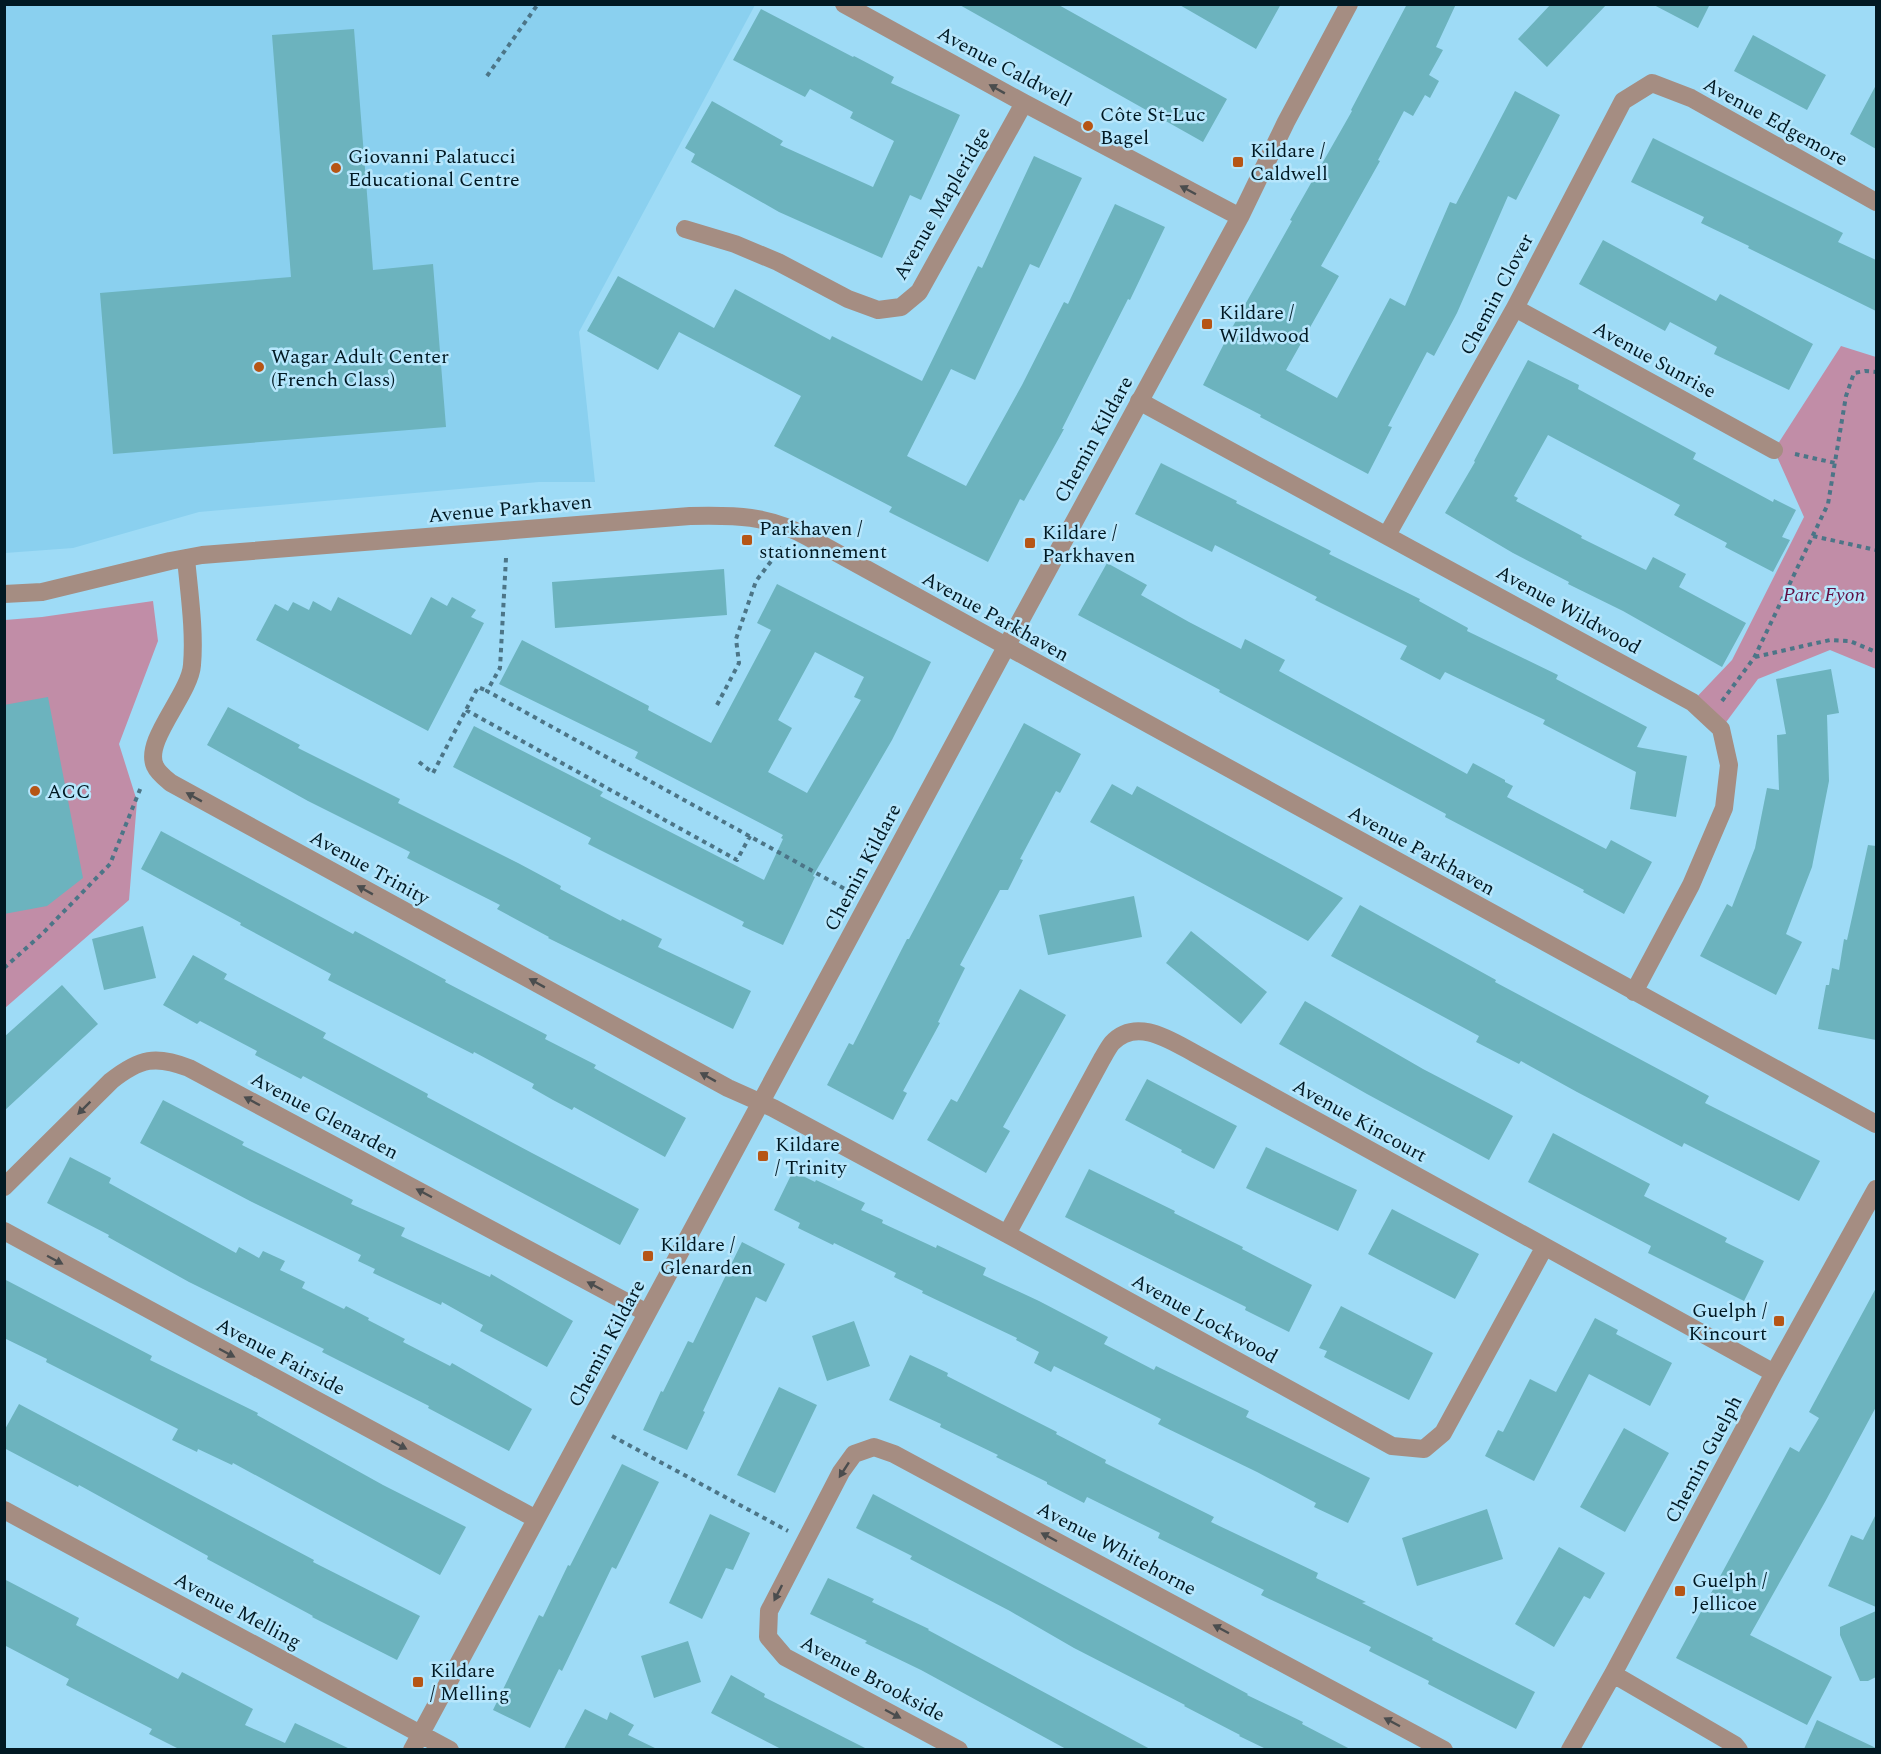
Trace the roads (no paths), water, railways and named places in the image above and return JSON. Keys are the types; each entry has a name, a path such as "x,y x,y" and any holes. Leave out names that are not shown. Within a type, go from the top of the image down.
{"street":[{"name":"Avenue Caldwell","path":"844,4 1024,103 1240,217"},
{"name":"Chemin Kildare","path":"416,1741 1240,217 1286,122 1349,4"},
{"name":"Avenue Edgemore","path":"1652,83 1691,98 1876,202"},
{"name":"Chemin Clover","path":"1387,535 1515,308 1623,101 1652,83"},
{"name":"Avenue Mapleridge","path":"685,229 735,244 778,262 848,299 878,310 901,307 919,292 1024,103"},
{"name":"Avenue Sunrise","path":"1515,308 1774,450"},
{"name":"Avenue Wildwood","path":"1139,401 1692,702 1721,729 1730,765 1724,808 1691,885 1634,992"},
{"name":"Avenue Parkhaven","path":"4,594 42,592 202,555 690,516 751,517 774,522 795,530 1876,1124"},
{"name":"Avenue Trinity","path":"186,558 192,664 186,686 155,743 153,760 163,777 182,790 728,1088 760,1102"},
{"name":"Avenue Kincourt","path":"1007,1234 1113,1042 1129,1033 1143,1031 1159,1035 1176,1044 1774,1373"},
{"name":"Avenue Glenarden","path":"4,1186 111,1081 128,1068 148,1061 168,1060 189,1068 647,1313"},
{"name":"Avenue Lockwood","path":"760,1102 1007,1234 1392,1446 1424,1449 1443,1433 1544,1248"},
{"name":"Chemin Guelph","path":"1570,1749 1876,1190"},
{"name":"Avenue Fairside","path":"4,1231 536,1519"},
{"name":"Avenue Whitehorne","path":"796,1536 854,1454 874,1447 894,1454 1444,1749"},
{"name":"Avenue Melling","path":"4,1510 416,1741 450,1749"},
{"name":"Avenue Brookside","path":"796,1536 769,1611 768,1637 785,1657 959,1749"},
{"path":"1613,1674 1735,1745 1738,1749"}],"place":[{"name":"Côte St-Luc Bagel","path":"1088,126"},
{"name":"Kildare / Caldwell","path":"1238,162"},
{"name":"Giovanni Palatucci Educational Centre","path":"336,168"},
{"name":"Kildare / Wildwood","path":"1207,324"},
{"name":"Wagar Adult Center (French Class)","path":"259,367"},
{"name":"Parkhaven / stationnement","path":"747,540"},
{"name":"Kildare / Parkhaven","path":"1030,543"},
{"name":"ACC","path":"35,791"},
{"name":"Kildare / Trinity","path":"763,1156"},
{"name":"Kildare / Glenarden","path":"648,1256"},
{"name":"Guelph / Kincourt","path":"1779,1321"},
{"name":"Guelph / Jellicoe","path":"1680,1591"},
{"name":"Kildare / Melling","path":"418,1682"}],"park label":[{"name":"Parc Fyon","path":"1824,594"}]}
